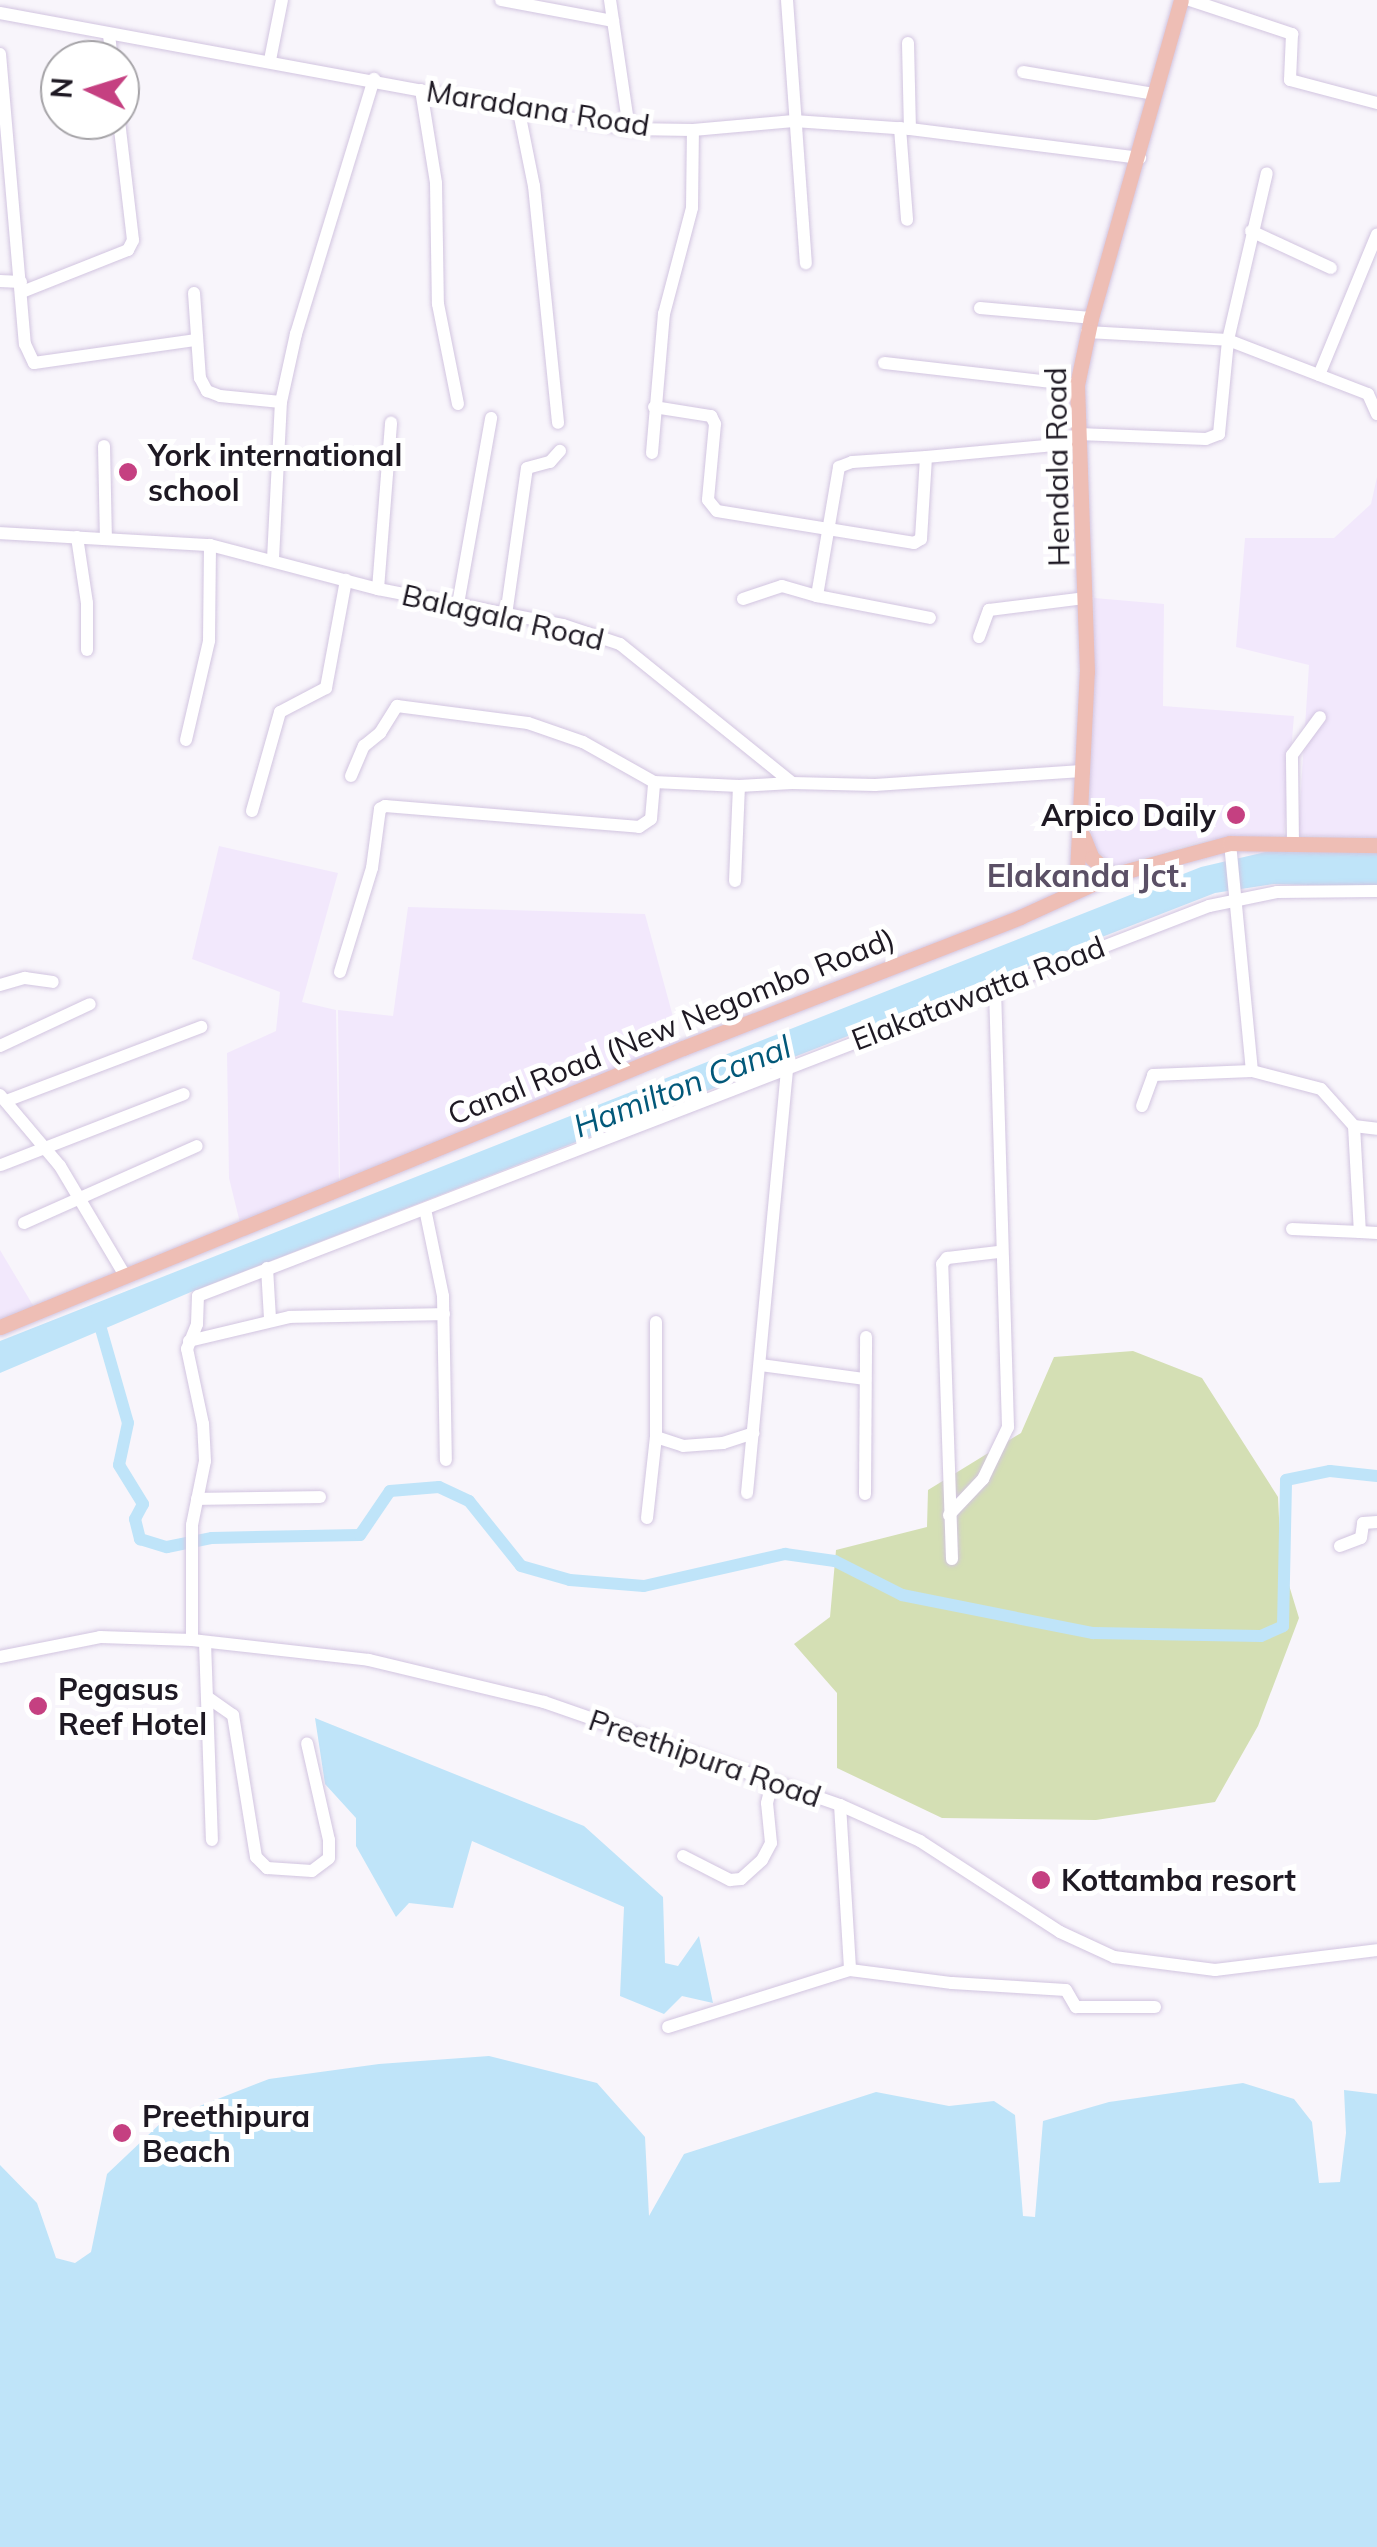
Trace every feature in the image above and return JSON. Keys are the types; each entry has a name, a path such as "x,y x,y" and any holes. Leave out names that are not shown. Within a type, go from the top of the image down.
{"main road":[{"name":"Hendala Road","path":"1080,888 1077,873 1086,598 1077,384 1089,325 1140,158 1181,0"},
{"path":"1081,827 1092,858 1112,874"},
{"name":"Canal Road (New Negombo Road)","path":"0,1327 683,1048 1020,917 1112,874 1230,850 1293,842 1377,845"}],"street":[{"path":"270,60 282,0"},
{"path":"502,0 612,21"},
{"path":"610,0 630,129"},
{"path":"787,0 806,264"},
{"path":"1190,0 1292,34 1290,80 1377,103"},
{"name":"Maradana Road","path":"0,13 630,129 693,130 794,121 905,128 1140,158"},
{"path":"109,35 110,40"},
{"path":"907,220 908,43"},
{"path":"0,54 25,344 34,364 196,340"},
{"path":"1023,72 1155,94"},
{"path":"273,559 281,402 296,334 374,79"},
{"path":"422,90 436,183 438,304 458,404"},
{"path":"518,107 534,186 558,423"},
{"path":"652,452 664,314 692,208 693,130"},
{"path":"0,282 21,286 128,250 133,240 121,140"},
{"path":"817,596 840,467 852,462 926,458 1078,438 1206,440 1219,434 1228,340 1267,173"},
{"path":"1252,232 1331,268"},
{"path":"1319,375 1377,234"},
{"path":"194,293 200,378 207,390 220,396 281,402"},
{"path":"980,308 1228,340 1368,394 1377,414"},
{"path":"884,363 1077,384"},
{"path":"654,407 711,416 710,507 918,543 926,458"},
{"path":"458,604 491,418"},
{"path":"378,589 391,424"},
{"path":"104,446 106,539"},
{"path":"506,615 527,468 550,462 560,451"},
{"name":"Balagala Road","path":"0,533 210,545 378,589 562,625 620,644 792,783"},
{"path":"77,537 87,603 86,650"},
{"path":"186,740 210,640 210,545"},
{"path":"252,811 280,712 326,688 346,580"},
{"path":"742,599 782,586 930,618"},
{"path":"979,637 989,610 1086,598"},
{"path":"351,776 364,746 380,733 396,706 528,723 582,742 654,782 875,785 1082,771"},
{"path":"1293,842 1292,755 1320,716"},
{"path":"340,972 372,868 380,809 385,806 640,828 651,819 654,782"},
{"path":"734,881 739,786"},
{"path":"1230,850 1252,1071"},
{"name":"Elakatawatta Road","path":"189,1341 198,1324 198,1296 1146,928 1236,897 1277,892 1377,891"},
{"path":"0,985 25,978 53,982"},
{"path":"949,1515 983,1479 1008,1427 999,1252 1002,1134 996,1084 995,987"},
{"path":"0,1046 90,1004"},
{"path":"126,1277 79,1196 3,1098 201,1027"},
{"path":"747,1493 787,1068"},
{"path":"1142,1106 1153,1074 1252,1071 1321,1089 1354,1126 1360,1232"},
{"path":"0,1164 184,1094"},
{"path":"1354,1126 1377,1129"},
{"path":"24,1223 198,1146"},
{"path":"425,1209 444,1314 446,1460"},
{"path":"1292,1229 1377,1234"},
{"path":"952,1559 942,1264 947,1258 999,1252"},
{"path":"266,1268 270,1320"},
{"path":"212,1840 206,1697 198,1641 192,1525 205,1461 204,1424 188,1358 189,1341 270,1320 444,1314"},
{"path":"648,1518 656,1437 656,1322"},
{"path":"864,1494 866,1337"},
{"path":"760,1366 865,1379"},
{"path":"656,1437 683,1446 723,1442 753,1433"},
{"path":"197,1499 320,1497"},
{"path":"1340,1546 1361,1538 1363,1523 1377,1522"},
{"name":"Preethipura Road","path":"0,1657 100,1637 198,1641 370,1660 544,1702 840,1805 920,1841 1060,1932 1114,1957 1214,1970 1377,1950"},
{"path":"206,1697 233,1715 256,1857 267,1868 312,1871 329,1858 330,1840 308,1742"},
{"path":"683,1856 730,1880 740,1879 762,1860 771,1843 767,1803 772,1783"},
{"path":"840,1805 850,1970"},
{"path":"668,2027 850,1970 952,1983 1066,1990 1076,2006 1155,2007"}],"shaded area":[{"path":"1377,477 1377,838 1298,835 1309,665 1236,647 1245,538 1334,538 1371,504"},
{"path":"1094,598 1164,604 1163,706 1294,716 1284,835 1204,840 1115,866 1096,850 1089,826"},
{"path":"219,846 338,873 302,1002 336,1010 339,1186 241,1227 229,1178 227,1053 276,1031 280,992 192,959"},
{"path":"408,907 645,914 681,1046 340,1186 338,1010 393,1016"},
{"path":"0,1250 34,1307 0,1320"}],"green space":[{"path":"1133,1351 1202,1378 1278,1497 1281,1559 1299,1618 1258,1726 1215,1802 1096,1820 942,1818 837,1768 837,1693 794,1644 830,1617 836,1550 927,1527 928,1490 1021,1433 1054,1357"}],"water":[{"name":"Hamilton Canal","path":"1274,850 1377,850 1377,887 1274,884 1215,893 191,1292 0,1373 0,1341 1201,867"},
{"path":"315,1718 584,1826 663,1897 665,1963 678,1966 699,1936 713,2003 682,1996 664,2014 620,1996 624,1907 472,1841 453,1908 409,1903 396,1917 356,1846 356,1818 325,1784"},
{"path":"489,2056 597,2083 645,2137 649,2216 684,2154 876,2092 949,2106 994,2101 1015,2115 1023,2216 1035,2217 1043,2121 1109,2102 1243,2083 1294,2099 1312,2122 1319,2183 1340,2182 1346,2133 1344,2090 1377,2094 1377,2547 0,2547 0,2165 37,2203 56,2258 75,2263 91,2252 107,2174 164,2120 269,2079 379,2064"}],"waterway":[{"path":"97,1315 128,1423 119,1465 143,1504 135,1519 140,1539 167,1547 212,1538 360,1535 390,1491 439,1487 469,1501 521,1566 570,1580 644,1586 785,1554 835,1561 902,1595 1093,1633 1261,1636 1283,1626 1286,1480 1330,1471 1377,1476"}],"place":[{"name":"York international school","path":"128,472"},
{"name":"Arpico Daily","path":"1236,815"},
{"name":"Pegasus Reef Hotel","path":"38,1706"},
{"name":"Kottamba resort","path":"1041,1880"},
{"name":"Preethipura Beach","path":"122,2133"}],"district":[{"name":"Elakanda Jct.","path":"1087,875"}]}
